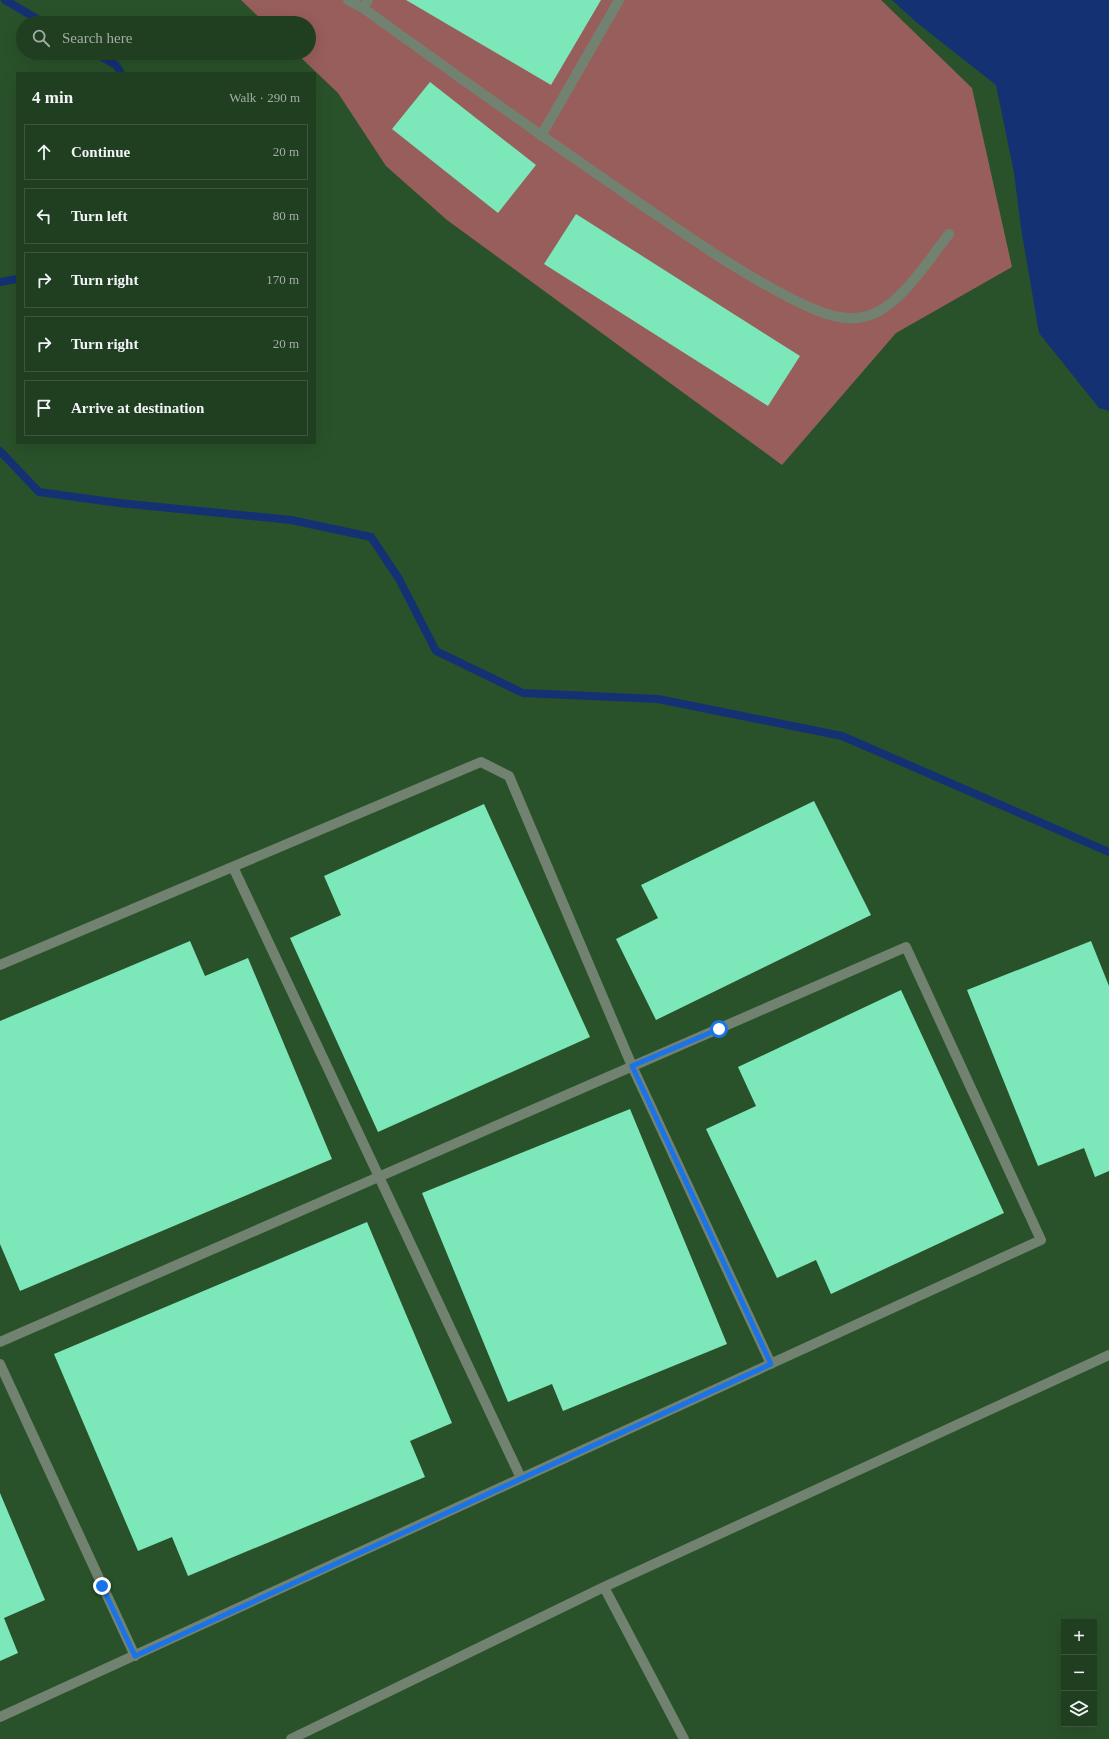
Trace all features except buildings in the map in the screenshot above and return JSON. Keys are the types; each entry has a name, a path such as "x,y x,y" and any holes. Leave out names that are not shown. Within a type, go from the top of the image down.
{"street":[{"path":"348,0 365,4 541,136 737,269 795,301 829,315 849,318 864,317 887,307 898,299 949,234"},
{"path":"541,136 619,0"},
{"path":"0,965 481,762 509,776 632,1066 771,1364"},
{"path":"233,867 521,1478"},
{"path":"0,1342 906,947 1041,1240 0,1717"},
{"path":"291,1739 604,1587 1109,1355"},
{"path":"0,1364 135,1656"},
{"path":"604,1587 684,1739"}],"shaded area":[{"path":"241,0 881,0 972,88 1012,267 896,333 782,465 447,220 386,166 338,93 303,60 316,60 316,16 258,16"}],"water":[{"path":"892,0 1109,0 1109,411 1099,408 1039,333 1021,228 1014,173 996,85 916,22"}],"waterway":[{"path":"5,0 32,16"},
{"path":"107,60 116,65 120,72"},
{"path":"0,282 16,279"},
{"path":"0,451 39,492 119,503 291,520 371,537 399,579 436,651 523,693 658,699 842,736 1109,852"}],"route":[{"path":"102,1586 135,1656 771,1364 632,1066 719,1029"}]}
